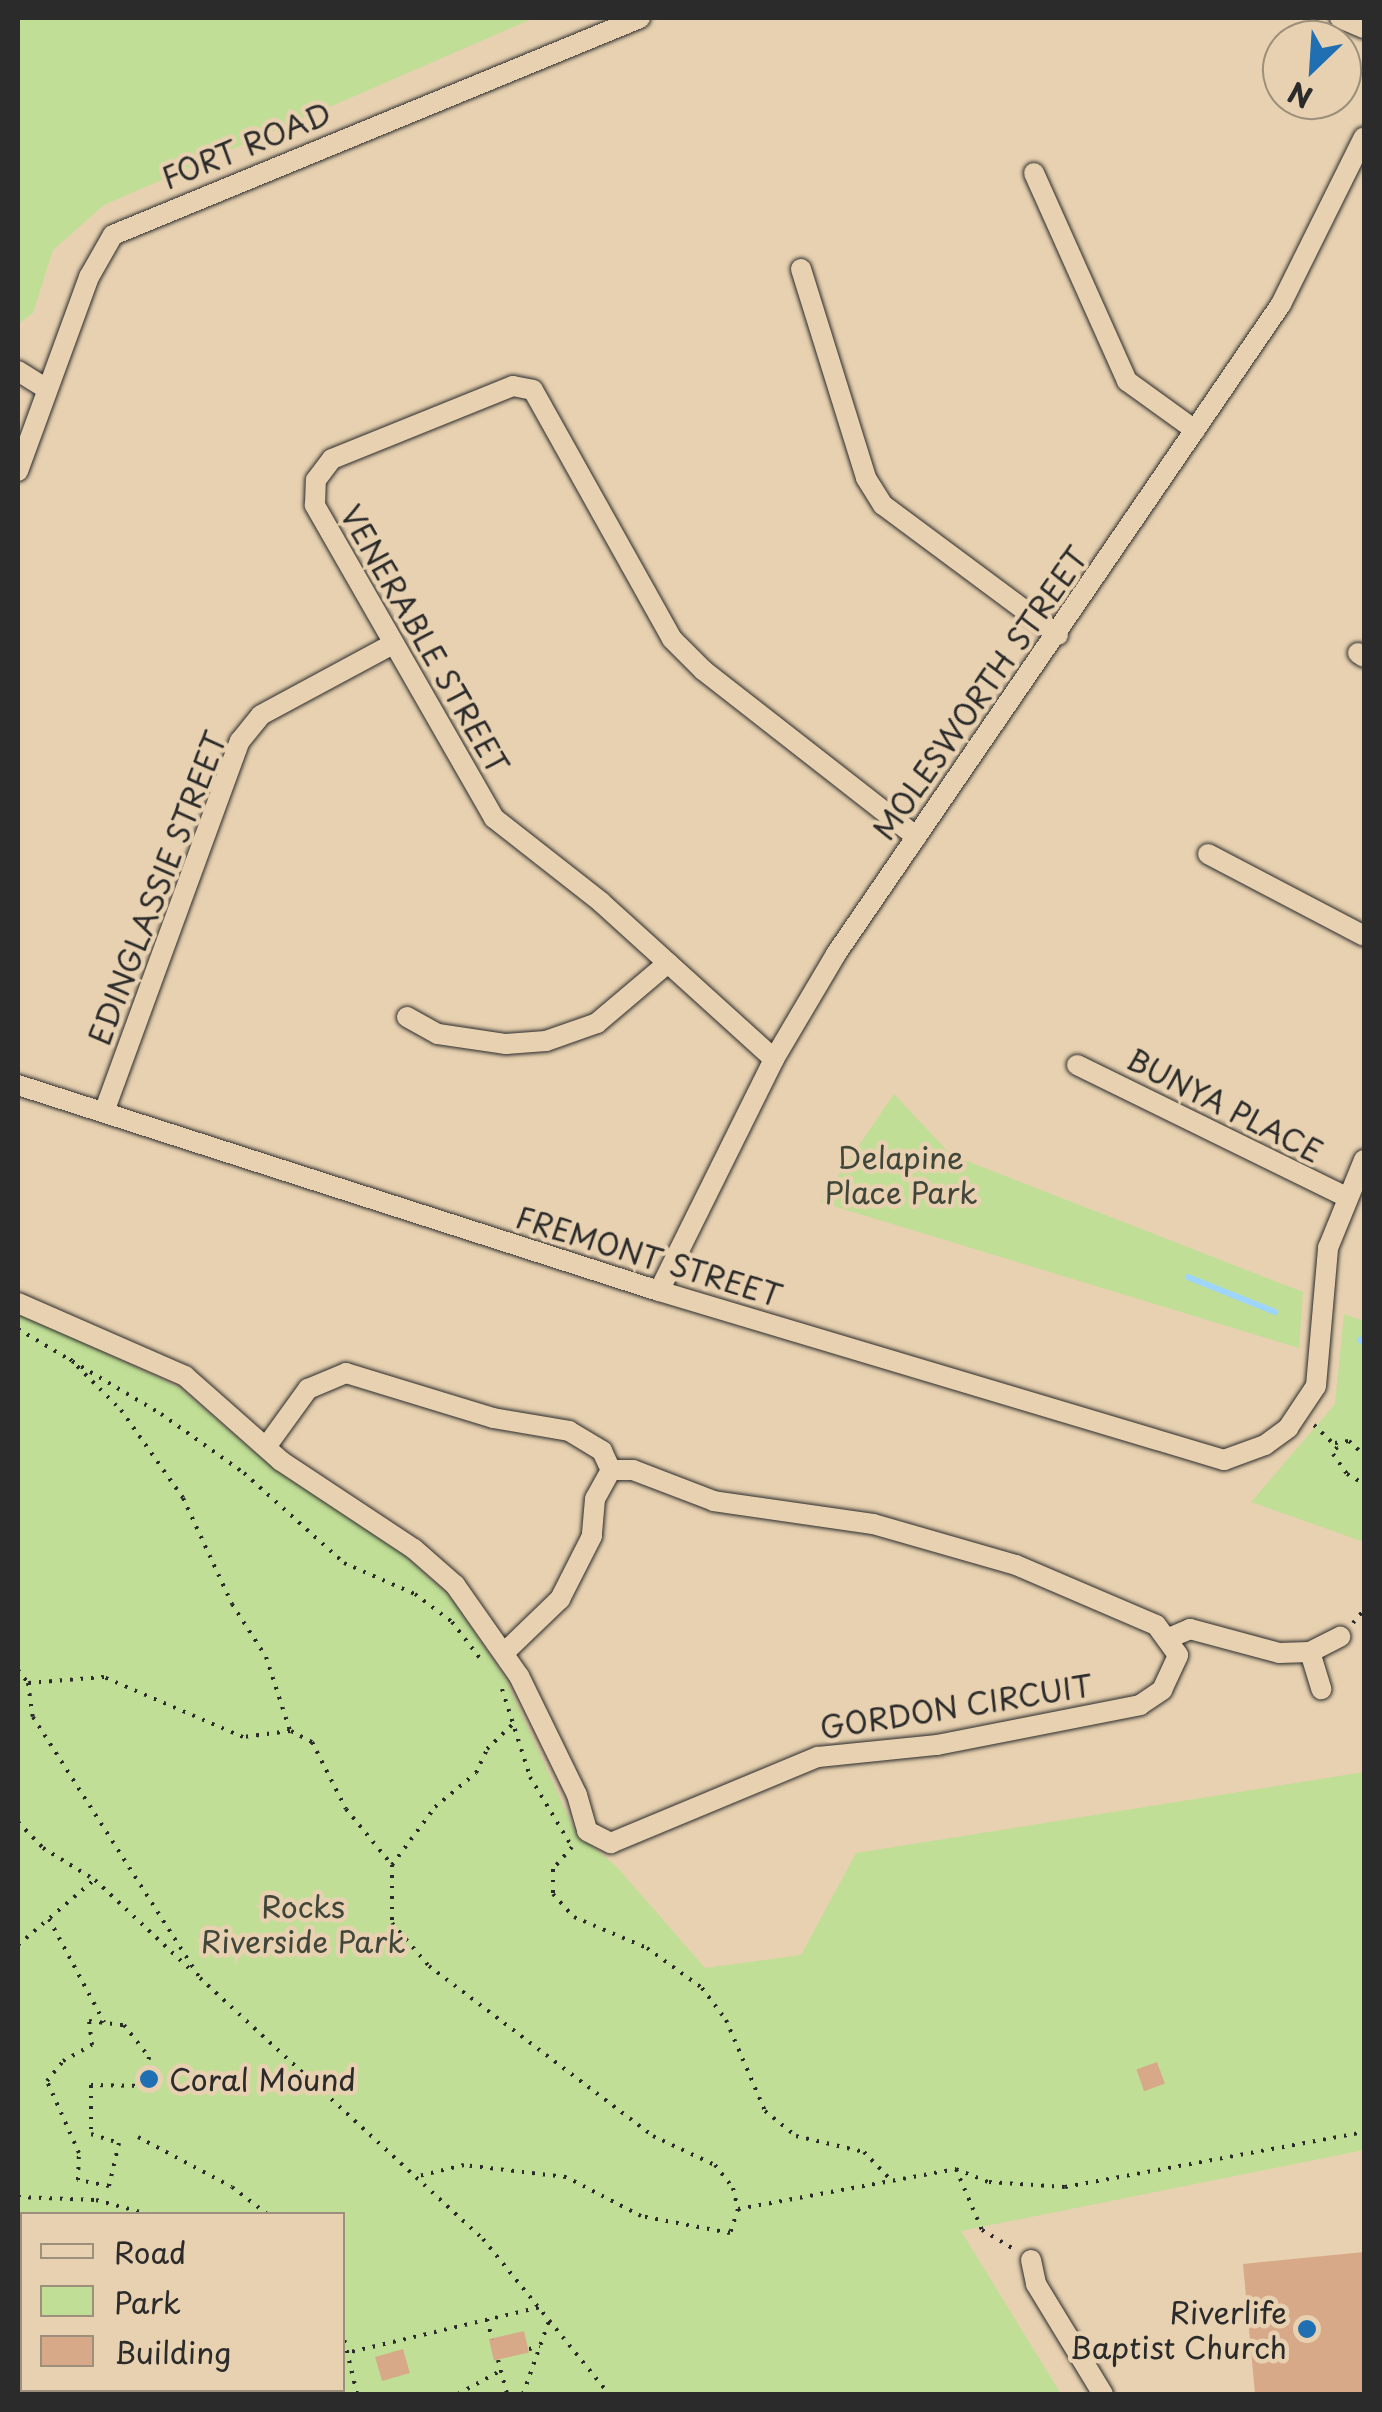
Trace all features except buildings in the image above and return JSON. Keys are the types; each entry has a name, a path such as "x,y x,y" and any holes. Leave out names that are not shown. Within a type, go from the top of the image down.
{"street":[{"name":"FORT ROAD","path":"18,471 88,277 113,235 640,18"},
{"path":"1340,18 1364,28"},
{"name":"MOLESWORTH STREET","path":"659,1291 774,1059 917,837 1058,635 1300,273 1364,137"},
{"path":"1034,172 1127,381 1195,430"},
{"path":"802,269 866,478 883,505 1058,635"},
{"path":"18,371 47,389"},
{"name":"VENERABLE STREET","path":"774,1059 668,963 494,818 315,505 316,480 332,459 513,386 533,390 672,639 703,670 917,837"},
{"name":"EDINGLASSIE STREET","path":"104,1112 240,741 261,715 393,644"},
{"path":"1208,854 1364,936"},
{"path":"407,1017 438,1034 506,1044 546,1041 597,1023 668,963"},
{"name":"BUNYA PLACE","path":"1077,1065 1346,1197"},
{"name":"FREMONT STREET","path":"18,1086 659,1291 1178,1451 1224,1460 1265,1446 1300,1414"},
{"path":"1300,1414 1324,1354 1322,1279 1346,1197 1364,1160"},
{"name":"GORDON CIRCUIT","path":"18,1303 185,1376 266,1447 414,1549 455,1585 505,1652 577,1795 587,1832 611,1843 818,1757 938,1745 1140,1705 1174,1674 1178,1655 1169,1638"},
{"path":"266,1447 308,1388 346,1373 493,1418 569,1431 602,1451 612,1470"},
{"path":"612,1470 633,1470 714,1501 874,1524 1016,1566 1156,1625 1169,1638 1190,1629 1278,1654 1310,1652 1340,1638"},
{"path":"505,1652 560,1598 592,1536 596,1498 612,1470"},
{"path":"1310,1652 1321,1689"},
{"path":"1030,2260 1036,2284 1103,2394"}],"path":[{"path":"18,1329 62,1352 244,1473 344,1563 414,1594 452,1622 488,1670"},
{"path":"62,1352 122,1410 183,1498 232,1604 266,1656 290,1730"},
{"path":"1300,1414 1337,1448"},
{"path":"1337,1448 1334,1440 1349,1441 1364,1456"},
{"path":"1337,1448 1333,1454 1348,1474 1364,1484"},
{"path":"18,1670 28,1683 33,1717 199,1977"},
{"path":"28,1683 104,1678 243,1737 290,1730 312,1742 346,1810 392,1866"},
{"path":"500,1685 530,1777 572,1847 554,1869 553,1894 574,1916 646,1948 702,1988 726,2020 765,2111 796,2136 864,2152 892,2180"},
{"path":"419,2176 464,2165 566,2177 671,2225 730,2233 738,2209 733,2188 714,2165 653,2136 429,1966 392,1923 392,1866 434,1808 476,1773 487,1749 513,1724"},
{"path":"18,1822 43,1848 95,1880 419,2176 541,2307 610,2394"},
{"path":"18,1945 95,1880"},
{"path":"49,1918 104,2022"},
{"path":"85,2022 104,2022 124,2025 150,2058 145,2086 91,2084 90,2134 119,2143 109,2186 78,2180 79,2153 46,2081 63,2060 92,2046 85,2022"},
{"path":"738,2209 956,2169 988,2182 1065,2188 1364,2132"},
{"path":"138,2137 232,2186 264,2212"},
{"path":"956,2169 982,2230 1030,2260"},
{"path":"18,2198 96,2200 141,2212"},
{"path":"357,2394 345,2353 541,2307"},
{"path":"523,2394 550,2318"},
{"path":"487,2319 492,2338"},
{"path":"529,2350 540,2347"},
{"path":"498,2360 507,2394"},
{"path":"458,2394 500,2371"}],"green space":[{"path":"18,18 534,18 104,205 53,250 33,313 18,324"},
{"name":"Delapine Place Park","path":"894,1094 951,1155 1303,1292 1299,1348 820,1202"},
{"name":"Rocks Riverside Park","path":"18,1312 180,1388 258,1455 407,1557 454,1601 505,1678 576,1833 616,1866 705,1968 801,1955 856,1853 1364,1772 1364,2150 961,2231 1061,2394 18,2394"},
{"path":"1344,1314 1364,1321 1364,1542 1251,1502 1335,1404"}],"waterway":[{"path":"1188,1277 1275,1312"},
{"path":"1360,1340 1364,1343"}],"place":[{"name":"Coral Mound","path":"149,2079"},
{"name":"Riverlife Baptist Church","path":"1307,2329"}]}
